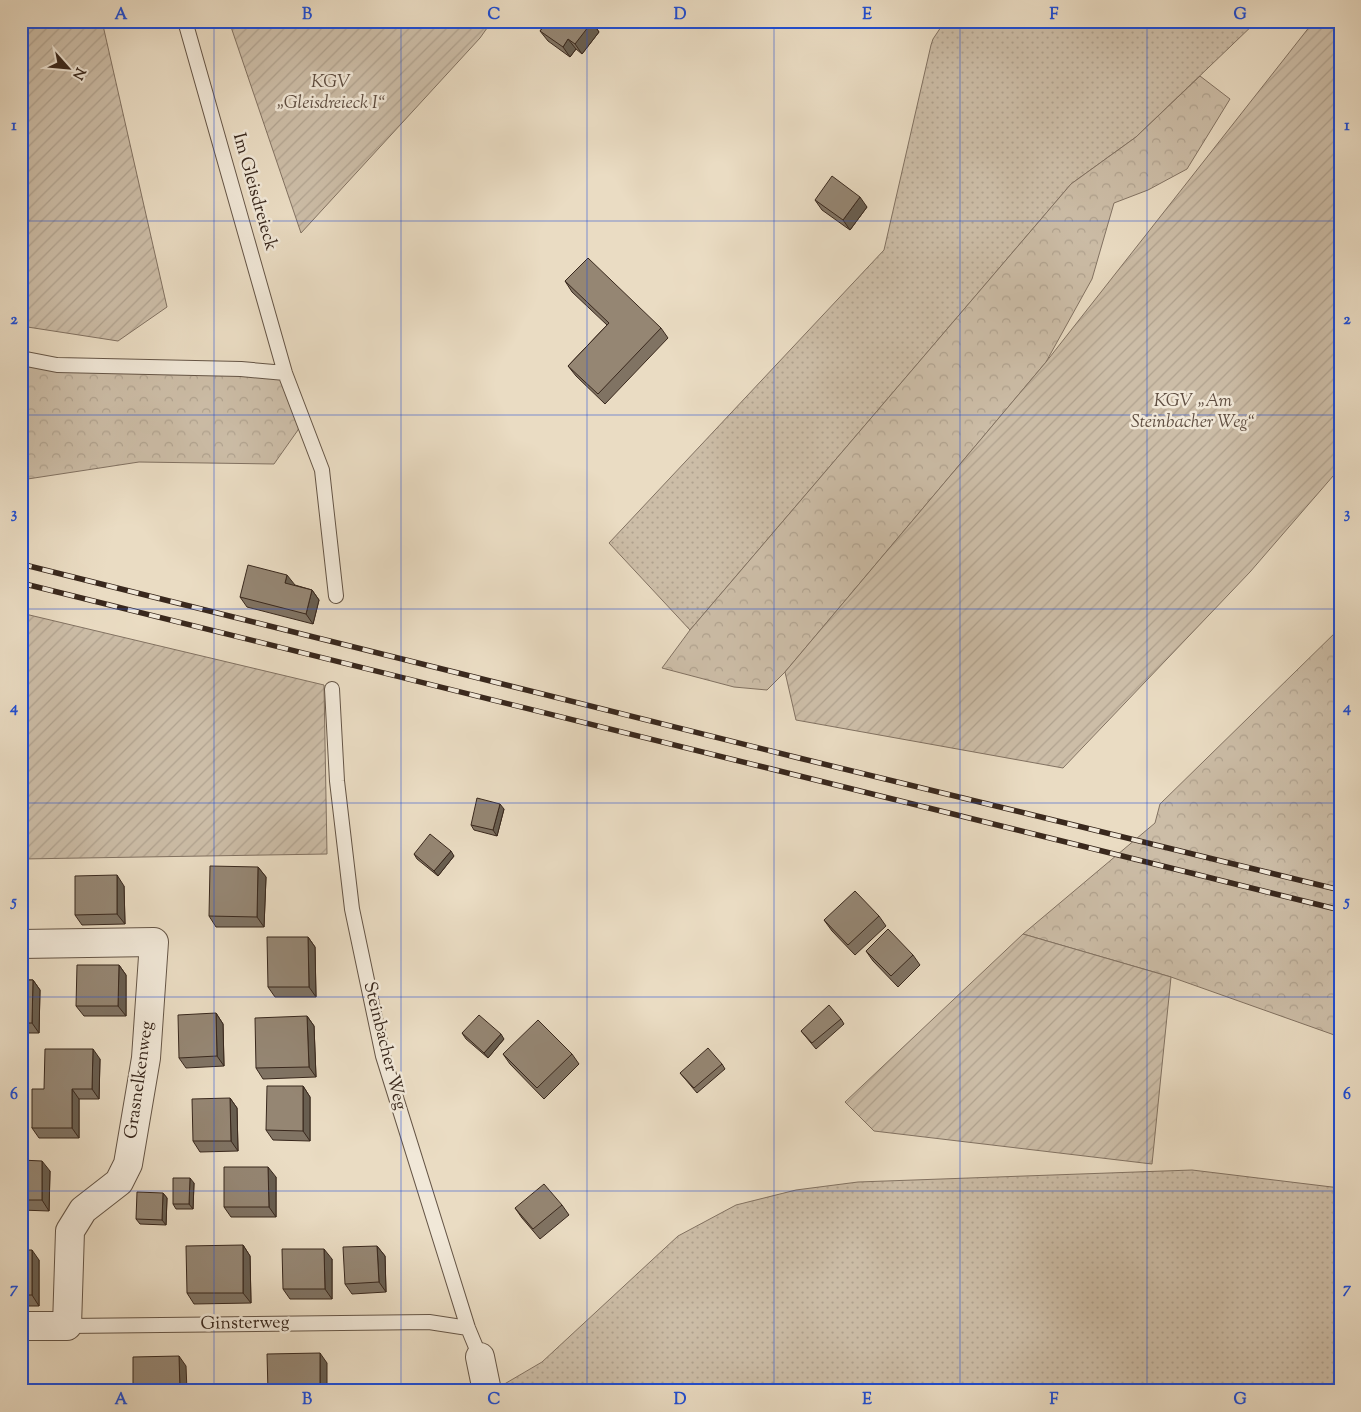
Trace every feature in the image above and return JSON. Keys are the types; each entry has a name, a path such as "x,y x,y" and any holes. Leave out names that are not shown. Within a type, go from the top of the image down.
{"street":[{"name":"Grasnelkenweg","path":"21,944 154,942 146,1058 128,1164 118,1182 83,1210 70,1231 67,1326"},
{"name":"Ginsterweg","path":"21,1326 67,1326"},
{"name":"Steinbacher Weg","path":"480,1357 487,1391"}],"lane":[{"name":"Im Gleisdreieck","path":"185,21 285,372 322,470 336,596"},
{"path":"21,358 57,365 241,369 285,372"},
{"name":"Steinbacher Weg","path":"332,690 337,781 352,909 381,1047 468,1328 480,1357"},
{"name":"Ginsterweg","path":"67,1326 429,1322 468,1328"}],"green space":[{"path":"21,21 102,21 167,307 118,341 21,326"},
{"name":"KGV „Gleisdreieck I“","path":"229,21 492,21 480,38 301,233"},
{"path":"945,21 1257,21 1136,137 1071,184 690,630 609,543 884,250 931,45"},
{"name":"KGV „Am Steinbacher Weg“","path":"1314,21 1340,21 1340,468 1250,572 1063,768 796,720 785,672 1046,362"},
{"path":"1200,76 1230,99 1187,169 1148,190 1114,203 1092,279 1046,362 785,672 767,690 734,687 662,668 690,630 1071,184 1136,137"},
{"path":"21,358 285,373 302,417 298,430 274,464 139,462 21,480"},
{"path":"21,613 324,685 327,854 21,859"},
{"path":"1340,628 1340,1037 1171,977 1023,934 1155,823 1160,804"},
{"path":"1023,934 1171,977 1152,1164 874,1131 845,1102"},
{"path":"1192,1170 1340,1188 1340,1391 502,1391 501,1386 542,1362 678,1236 736,1205 796,1190 858,1182"}],"building":[{"path":"548,21 592,22 575,44 568,39 563,47 540,31"},
{"path":"832,176 860,197 843,220 815,200"},
{"path":"588,258 661,328 598,394 568,366 609,323 565,281"},
{"path":"248,565 287,575 285,583 312,590 306,614 240,597"},
{"path":"477,798 500,804 493,830 471,825"},
{"path":"430,834 451,851 434,871 414,854"},
{"path":"210,866 258,867 257,917 209,916"},
{"path":"117,875 117,914 75,915 75,876"},
{"path":"855,891 879,916 848,945 824,920"},
{"path":"888,929 913,955 891,976 866,951"},
{"path":"267,937 308,937 309,987 268,987"},
{"path":"77,965 119,965 118,1006 76,1006"},
{"path":"21,980 33,980 32,1023 21,1023"},
{"path":"829,1005 841,1019 812,1043 801,1031"},
{"path":"216,1013 217,1056 179,1058 178,1015"},
{"path":"479,1015 501,1034 484,1053 462,1033"},
{"path":"307,1016 309,1067 256,1068 255,1018"},
{"path":"538,1020 572,1054 537,1088 503,1054"},
{"path":"708,1048 722,1064 694,1088 680,1073"},
{"path":"45,1049 93,1049 92,1089 72,1089 72,1128 32,1128 32,1089 44,1089"},
{"path":"267,1086 303,1086 303,1131 266,1130"},
{"path":"230,1098 231,1141 193,1141 192,1099"},
{"path":"21,1160 42,1161 42,1200 21,1200"},
{"path":"224,1167 268,1167 269,1207 224,1207"},
{"path":"173,1178 190,1178 189,1204 173,1204"},
{"path":"544,1184 562,1205 533,1229 515,1208"},
{"path":"137,1192 163,1193 162,1220 136,1219"},
{"path":"243,1245 243,1293 187,1293 186,1246"},
{"path":"377,1246 379,1282 345,1284 343,1247"},
{"path":"282,1249 324,1249 325,1289 283,1289"},
{"path":"21,1250 32,1250 32,1295 21,1295"},
{"path":"320,1353 320,1391 268,1391 267,1354"},
{"path":"179,1356 180,1391 133,1391 133,1357"}],"railway":[{"path":"21,564 799,758 1340,890"},
{"path":"21,583 1340,910"}]}
